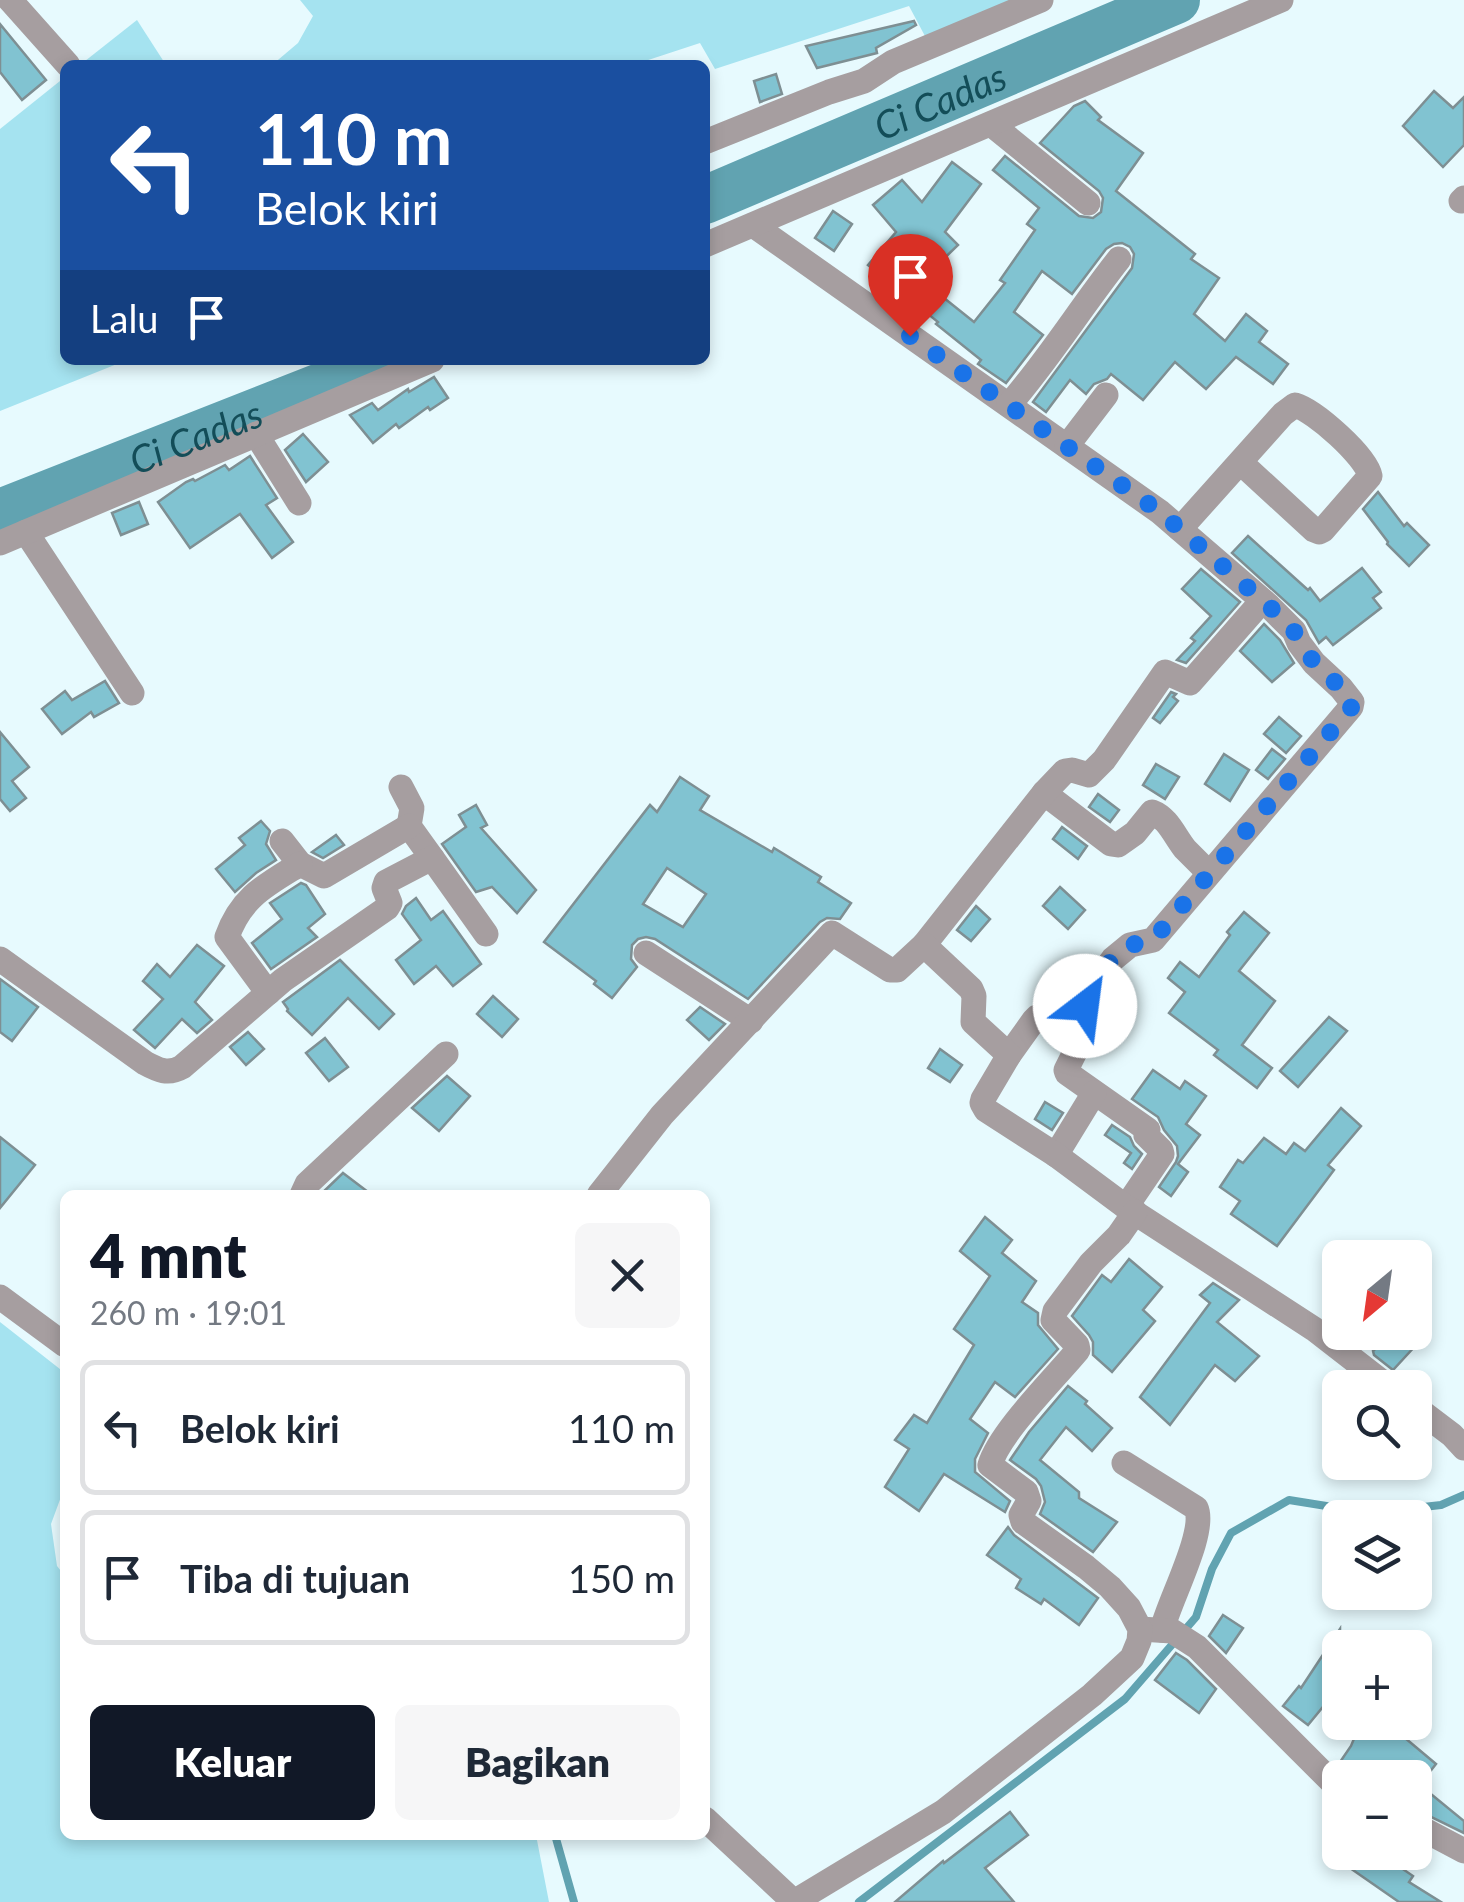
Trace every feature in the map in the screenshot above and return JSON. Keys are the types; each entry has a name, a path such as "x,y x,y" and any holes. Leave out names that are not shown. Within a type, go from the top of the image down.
{"street":[{"path":"10,0 64,60"},
{"path":"710,140 864,80 893,62 1041,0"},
{"path":"710,243 1281,0"},
{"path":"991,124 1088,204"},
{"path":"752,226 1160,512 1294,631 1314,662 1352,702 1351,708 1153,940 1130,945 1113,959 1085,1006 1085,1024 1066,1072 1145,1126 1148,1138 1162,1154 1119,1235 1054,1311 1053,1320 1078,1350 1013,1426 990,1465 1026,1492 1029,1501 1023,1522 1110,1587 1130,1608 1212,1660 1322,1771"},
{"path":"1009,406 1119,259"},
{"path":"0,543 420,365"},
{"path":"1068,446 1106,395"},
{"path":"1180,529 1240,462 1283,414 1295,405 1341,438 1368,467 1370,476 1319,532 1240,462"},
{"path":"256,434 299,503"},
{"path":"26,532 132,692"},
{"path":"602,1190 662,1116 832,932 890,970 897,970 924,945 1044,793 1068,769 1092,773 1164,672 1190,683 1262,601"},
{"path":"401,787 412,808 409,826 486,934"},
{"path":"1044,793 1118,846 1152,812 1157,812 1209,873"},
{"path":"282,840 300,864 328,875 409,826"},
{"path":"0,958 145,1063 174,1072 283,980 389,906 386,882 432,858"},
{"path":"268,993 227,938 247,900 300,864"},
{"path":"924,945 971,989 972,1022 1010,1056"},
{"path":"646,953 751,1021"},
{"path":"1077,1041 1037,1017 983,1099 983,1106 1131,1210 1314,1329 1367,1370"},
{"path":"304,1190 446,1054"},
{"path":"1056,1155 1094,1092"},
{"path":"0,1297 60,1341"},
{"path":"1432,1419 1464,1448"},
{"path":"1124,1463 1196,1508 1200,1517 1166,1614 1165,1632"},
{"path":"710,1824 794,1902 943,1812 1092,1695 1132,1658 1139,1642 1165,1632"},
{"path":"1432,1834 1464,1850"}],"shaded area":[{"path":"300,0 1017,0 926,38 909,6 715,69 700,43 648,60 278,60 298,43 313,16"},
{"path":"137,20 163,60 86,60"},
{"path":"60,81 60,365 115,365 0,411 0,129"},
{"path":"0,1322 60,1369 60,1500 51,1524 60,1570 60,1840 537,1840 549,1902 0,1902"}],"building":[{"path":"914,21 916,25 876,48 877,53 817,68 806,46"},
{"path":"0,24 46,80 22,100 0,72"},
{"path":"776,74 782,94 760,102 754,81"},
{"path":"1434,91 1453,108 1464,97 1464,145 1443,167 1403,126"},
{"path":"1085,101 1101,117 1098,120 1143,153 1116,191 1195,254 1191,259 1219,278 1194,314 1225,341 1246,314 1267,331 1259,342 1288,364 1273,384 1236,357 1206,389 1175,362 1143,400 1111,374 1086,394 1070,380 1046,412 1033,402 1132,268 1134,254 1122,243 1106,249 1072,294 1042,271 1014,312 1043,335 1006,383 978,364 981,360 868,265 896,232 873,205 902,180 922,202 952,162 981,184 945,232 958,245 926,276 938,285 934,290 974,322 1005,283 1000,280 1035,230 1027,224 1039,208 993,170 1005,156 1079,216 1093,218 1101,212 1103,198 1099,191 1040,143 1074,106"},
{"path":"833,211 852,224 834,251 815,238"},
{"path":"434,377 448,398 399,428 396,424 373,443 350,415 372,403 378,410"},
{"path":"303,434 328,462 306,482 285,450"},
{"path":"250,456 277,498 266,505 293,542 272,558 240,514 190,548 158,502 186,482 225,465 229,470"},
{"path":"1378,492 1404,526 1407,523 1429,545 1409,566 1387,544 1363,509"},
{"path":"139,502 148,524 121,535 112,513"},
{"path":"1248,536 1320,601 1362,568 1381,592 1373,598 1381,608 1333,645 1326,637 1319,643 1306,620 1232,553"},
{"path":"1201,569 1240,602 1186,663 1177,660 1211,616 1182,589"},
{"path":"1264,624 1294,663 1272,682 1240,651"},
{"path":"105,681 119,703 94,717 91,712 62,734 42,709 65,691 72,700"},
{"path":"1171,692 1178,701 1160,723 1153,718"},
{"path":"1279,717 1301,736 1286,753 1264,734"},
{"path":"0,732 29,767 12,781 26,798 10,811 0,799"},
{"path":"1272,749 1285,759 1268,779 1256,770"},
{"path":"1224,754 1249,770 1230,801 1205,784"},
{"path":"1156,764 1179,777 1165,799 1143,785"},
{"path":"680,777 709,796 700,810 772,852 774,848 821,877 818,882 851,903 840,919 820,922 748,999 646,937 632,945 631,959 637,967 612,998 544,942 650,805 657,812","holes":["667,868 706,894 683,927 643,904"]},
{"path":"1098,794 1119,810 1110,822 1089,807"},
{"path":"476,805 487,825 481,828 536,890 517,913 492,887 476,892 442,844 466,827 459,815"},
{"path":"261,821 270,831 266,844 276,860 235,892 216,869 245,845 239,838"},
{"path":"1062,827 1087,846 1078,859 1053,839"},
{"path":"336,835 344,845 323,858 312,852"},
{"path":"301,883 325,914 308,928 317,937 271,969 252,943 282,919 270,903"},
{"path":"1060,887 1085,910 1068,929 1043,906"},
{"path":"416,898 431,920 443,911 481,964 453,986 436,966 414,984 396,960 421,940 402,914"},
{"path":"976,906 990,919 971,941 957,930"},
{"path":"1244,912 1269,933 1239,971 1275,1001 1242,1045 1272,1068 1257,1088 1214,1055 1218,1050 1169,1013 1185,992 1168,978 1180,962 1199,977"},
{"path":"197,945 224,966 195,1002 212,1020 197,1033 182,1019 155,1048 134,1030 163,999 143,981 157,964 170,977"},
{"path":"340,960 394,1014 379,1029 348,998 312,1035 283,1002"},
{"path":"0,979 38,1007 12,1041 0,1032"},
{"path":"493,996 518,1019 502,1037 477,1014"},
{"path":"700,1007 725,1024 709,1040 687,1020"},
{"path":"1329,1017 1347,1031 1298,1087 1280,1071"},
{"path":"248,1032 264,1049 246,1065 230,1047"},
{"path":"325,1038 348,1067 329,1081 306,1053"},
{"path":"940,1049 962,1065 950,1082 928,1068"},
{"path":"1153,1070 1180,1089 1185,1081 1206,1096 1186,1124 1200,1135 1178,1164 1188,1172 1171,1196 1159,1187 1176,1162 1177,1146 1158,1117 1132,1099"},
{"path":"447,1076 470,1096 439,1131 412,1108"},
{"path":"1045,1102 1063,1113 1052,1130 1035,1119"},
{"path":"1341,1108 1361,1126 1328,1165 1334,1170 1277,1246 1231,1214 1240,1201 1220,1187 1238,1160 1243,1163 1264,1138 1286,1154 1294,1143 1305,1151"},
{"path":"1112,1125 1130,1137 1142,1154 1132,1169 1124,1163 1131,1153 1105,1135"},
{"path":"0,1137 35,1165 0,1208"},
{"path":"343,1173 365,1190 325,1190"},
{"path":"985,1217 1012,1240 1002,1253 1036,1281 1022,1302 1038,1313 1038,1325 1058,1349 1015,1397 995,1382 970,1419 988,1433 975,1459 975,1472 1010,1501 1005,1512 944,1474 919,1511 885,1487 909,1449 895,1440 914,1415 927,1423 974,1345 954,1329 990,1276 960,1251"},
{"path":"1129,1259 1162,1287 1143,1310 1155,1321 1112,1372 1093,1355 1093,1342 1072,1316 1102,1275 1111,1282"},
{"path":"1213,1283 1239,1300 1217,1322 1259,1356 1235,1381 1215,1365 1170,1425 1140,1397 1210,1303 1200,1295"},
{"path":"1374,1350 1411,1350 1393,1370"},
{"path":"1068,1386 1112,1428 1092,1451 1066,1427 1040,1460 1079,1492 1079,1498 1117,1522 1093,1552 1040,1514 1045,1502 1041,1486 1010,1460"},
{"path":"1008,1527 1098,1598 1079,1625 1044,1599 1041,1604 1016,1588 1021,1579 987,1555"},
{"path":"1223,1615 1243,1628 1226,1653 1209,1636"},
{"path":"1176,1653 1216,1689 1199,1713 1155,1680"},
{"path":"1322,1656 1322,1708 1308,1725 1283,1706 1301,1688"},
{"path":"1354,1740 1407,1740 1431,1760 1341,1760"},
{"path":"1432,1795 1464,1821 1464,1833 1432,1817"},
{"path":"1010,1812 1028,1835 985,1868 1014,1902 895,1902 943,1861"},
{"path":"1353,1870 1404,1870 1413,1876 1409,1882 1441,1902 1399,1902"}],"waterway":[{"name":"Ci Cadas","path":"710,198 1176,0"},
{"name":"Ci Cadas","path":"0,513 376,365"},
{"path":"859,1902 1125,1699 1196,1617 1212,1569 1231,1533 1289,1500 1370,1513 1441,1505 1464,1495"},
{"path":"556,1840 574,1902"}],"route":[{"path":"910,336 1160,512 1269,606 1352,702 1351,708 1153,940 1130,945 1113,959 1085,1006"}]}
